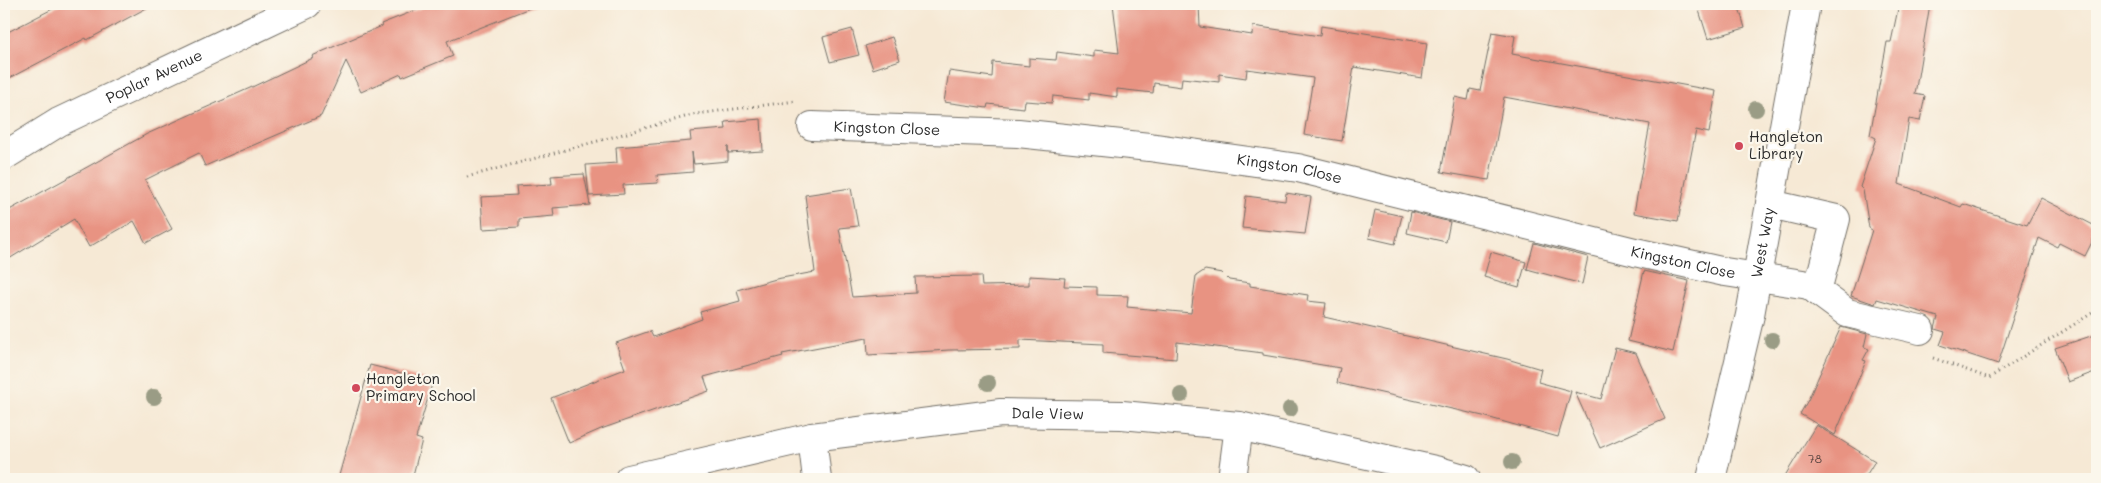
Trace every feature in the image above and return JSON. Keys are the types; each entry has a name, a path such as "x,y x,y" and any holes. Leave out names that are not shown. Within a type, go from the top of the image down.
{"street":[{"name":"Poplar Avenue","path":"4,156 59,122 307,4"},
{"name":"West Way","path":"1711,479 1750,315 1806,4"},
{"name":"Kingston Close","path":"812,126 1018,133 1149,147 1298,168 1635,252 1725,272 1809,285 1847,314 1920,330"},
{"path":"1770,204 1836,219 1817,291"},
{"name":"Dale View","path":"629,479 812,437 1001,413 1122,415 1239,426 1439,471 1466,479"},
{"path":"1232,479 1239,426"},
{"path":"812,437 816,479"}],"path":[{"path":"468,177 600,139 705,112 795,100 812,126"}],"building":[{"path":"62,4 154,4 4,81 4,34"},
{"path":"431,4 537,5 447,41 453,56 402,77 401,74 361,92 346,61 321,116 205,166 199,153 145,180 172,229 146,243 134,221 89,247 74,219 4,262 4,213 147,134 250,88 313,58 312,56 382,26 381,24"},
{"path":"1113,4 1199,4 1200,27 1252,35 1253,26 1320,36 1321,26 1427,43 1422,78 1354,67 1342,141 1304,135 1313,78 1247,69 1246,78 1219,74 1219,82 1182,78 1181,87 1154,83 1153,93 1117,89 1117,97 1089,93 1089,100 1053,96 1052,103 1025,101 1024,108 988,104 987,108 944,102 949,71 992,77 993,62 1029,66 1029,58 1056,60 1057,52 1094,57 1094,50 1119,53"},
{"path":"1697,4 1738,4 1745,28 1708,39"},
{"path":"1899,4 1930,4 1915,94 1925,96 1920,121 1909,119 1899,184 1961,207 1963,204 2027,225 2041,198 2097,227 2097,232 2085,256 2059,243 2057,247 2039,238 1998,364 1940,345 1945,332 1935,329 1938,317 1877,299 1875,304 1851,296 1872,230 1869,228 1863,190 1860,187 1876,138 1870,135 1887,42 1891,42"},
{"path":"852,29 859,55 830,62 823,37"},
{"path":"1492,32 1515,36 1512,54 1716,91 1709,133 1696,130 1678,221 1634,213 1650,124 1504,97 1489,180 1441,172 1455,97 1468,100 1470,89 1480,91"},
{"path":"892,37 900,60 873,69 865,46"},
{"path":"761,119 763,151 728,153 728,161 694,164 692,152 693,172 657,175 658,183 623,185 624,194 589,196 586,165 617,163 616,147 691,141 690,132 726,129 725,122"},
{"path":"584,174 590,205 553,208 554,216 519,219 519,227 483,229 481,197 517,195 516,186 552,184 551,176"},
{"path":"851,188 858,226 839,228 852,297 916,293 915,277 981,276 982,286 1029,285 1029,276 1065,278 1064,286 1097,287 1097,295 1128,296 1127,307 1191,313 1196,276 1205,270 1222,273 1229,280 1250,283 1250,286 1308,295 1307,301 1326,303 1324,317 1507,359 1541,369 1538,382 1571,391 1558,437 1483,416 1337,383 1340,368 1263,355 1263,353 1177,342 1176,359 1103,353 1103,344 1020,340 1020,349 949,350 868,355 867,338 782,354 783,356 704,377 709,391 601,429 569,443 551,398 625,369 616,343 650,331 653,337 702,319 700,312 740,301 737,290 776,279 815,272 805,195"},
{"path":"1286,193 1311,197 1305,234 1242,228 1246,196 1285,201"},
{"path":"1375,210 1402,216 1395,244 1369,238"},
{"path":"1411,212 1450,222 1446,242 1407,233"},
{"path":"1534,243 1588,257 1582,284 1527,269"},
{"path":"1491,252 1526,262 1519,287 1484,277"},
{"path":"1644,271 1689,281 1673,352 1628,341"},
{"path":"1841,327 1867,334 1864,347 1869,349 1863,360 1866,361 1835,435 1800,414"},
{"path":"2097,334 2097,371 2068,382 2055,348"},
{"path":"1615,348 1636,353 1665,419 1600,448 1575,392 1601,399"},
{"path":"370,365 433,381 416,438 422,440 412,479 338,479"},
{"path":"1816,425 1875,461 1864,479 1783,479"}],"place":[{"name":"Hangleton Library","path":"1739,146"},
{"name":"Hangleton Primary School","path":"356,388"}]}
